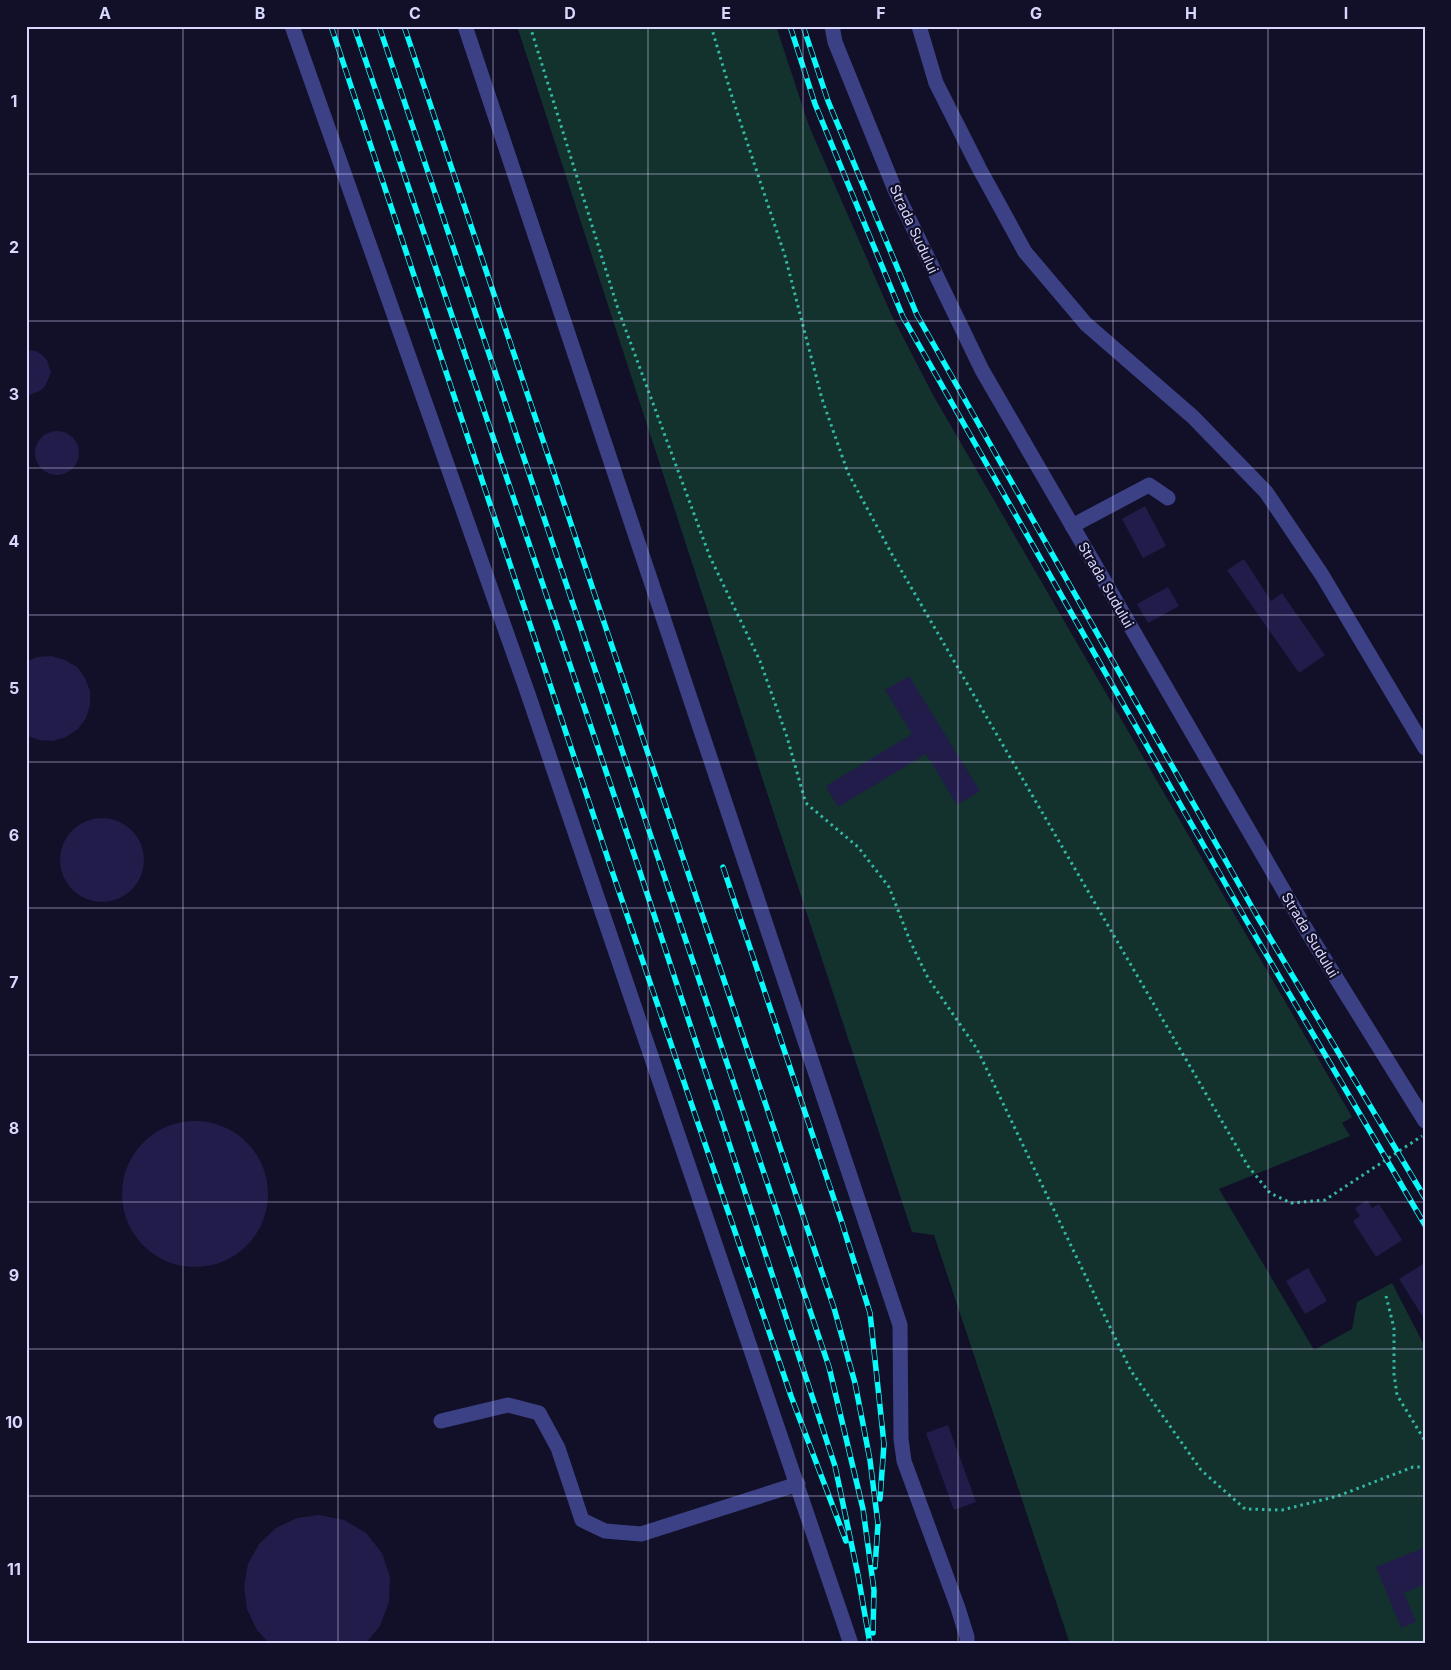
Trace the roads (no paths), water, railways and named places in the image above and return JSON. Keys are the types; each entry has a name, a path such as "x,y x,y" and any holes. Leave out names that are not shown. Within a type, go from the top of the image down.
{"street":[{"path":"292,26 527,691 851,1644"},
{"path":"465,26 900,1325 901,1439 904,1461 958,1608 967,1644"},
{"name":"Strada Sudului","path":"832,26 835,42 895,190 982,370 1306,931 1425,1121"},
{"path":"919,26 936,83 979,168 1025,252 1086,324 1193,417 1266,492 1322,574 1425,748"},
{"path":"1072,526 1150,485 1168,498"},
{"path":"442,1421 508,1405 539,1413 558,1448 582,1520 605,1530 641,1534 798,1484"}],"railway":[{"path":"331,26 611,868 791,1396 846,1541"},
{"path":"354,26 638,866 835,1466 858,1575 870,1644"},
{"path":"379,26 829,1367 863,1509 874,1590 873,1633"},
{"path":"404,26 834,1308 855,1383 870,1460 878,1524 875,1567"},
{"path":"790,26 815,104 903,317 1246,920 1425,1225"},
{"path":"803,26 828,101 917,315 1257,916 1425,1198"},
{"path":"723,867 842,1223 870,1313 884,1444 880,1499"}]}
